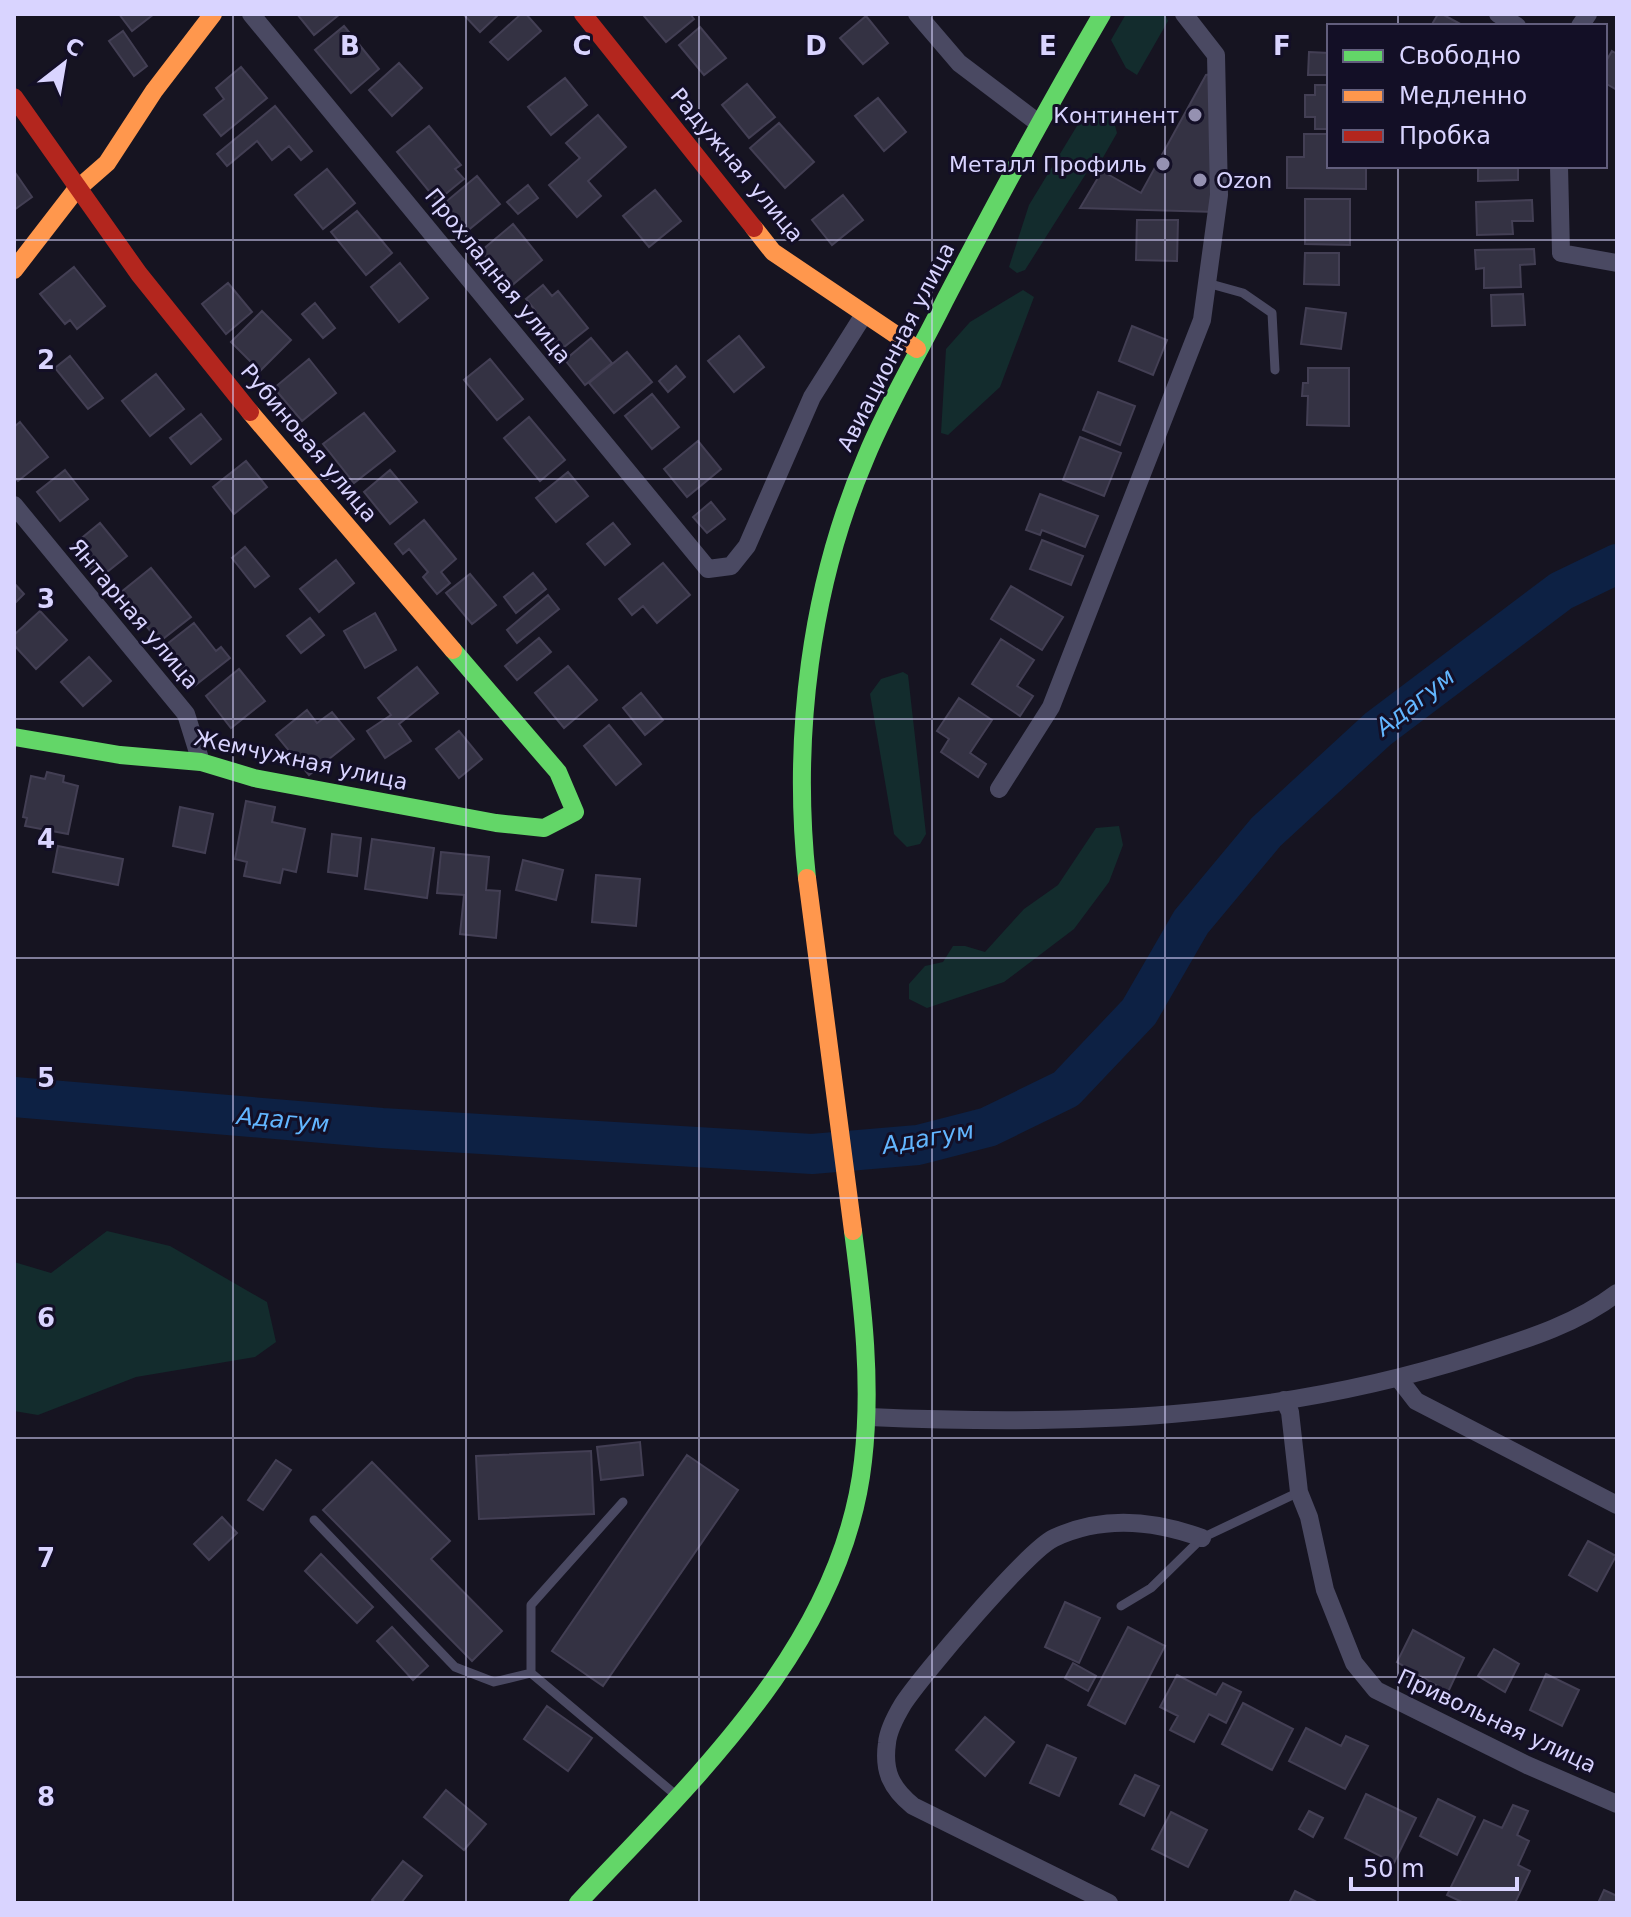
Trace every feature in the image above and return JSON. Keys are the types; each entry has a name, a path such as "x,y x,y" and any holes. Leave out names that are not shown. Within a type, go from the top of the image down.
{"main road":[{"path":"14,270 75,191 107,163 154,91 213,14"},
{"name":"Радужная улица","path":"583,14 773,252 863,316 917,349"},
{"name":"Авиационная улица","path":"578,1903 754,1707 801,1638 833,1574 851,1521 865,1459 869,1417 868,1343 816,968 801,800 814,636 837,540 864,461 917,349 1037,122 1102,14"},
{"name":"Рубиновая улица","path":"14,97 75,191 202,354 558,772 575,812"},
{"name":"Жемчужная улица","path":"14,737 120,755 201,762 254,778 496,823 544,828 575,812"}],"street":[{"name":"Прохладная улица","path":"251,14 708,569 731,566 747,546 812,397 863,316"},
{"path":"917,14 959,63 1037,122"},
{"path":"999,789 1051,707 1202,320 1219,195 1216,55 1184,14"},
{"path":"1559,168 1561,253 1617,263"},
{"name":"Янтарная улица","path":"14,505 186,714 201,762"},
{"path":"869,1417 1107,1421 1205,1413 1284,1400 1399,1379 1548,1332 1617,1293"},
{"path":"1399,1379 1416,1401 1617,1505"},
{"name":"Привольная улица","path":"1284,1400 1290,1412 1299,1492 1309,1517 1325,1590 1354,1663 1376,1690 1527,1765 1617,1804"},
{"path":"1109,1903 913,1806 897,1793 885,1769 887,1739 903,1704 987,1602 1052,1538 1107,1521 1172,1527 1202,1538"}],"lane":[{"path":"1207,283 1243,293 1272,313 1275,370"},
{"path":"1121,1606 1151,1588 1202,1538 1299,1492"},
{"path":"623,1502 531,1605 531,1673 677,1796"},
{"path":"314,1520 455,1667 494,1682 531,1673"}],"green space":[{"path":"1126,14 1165,14 1168,21 1137,75 1126,68 1111,40"},
{"path":"1104,113 1114,122 1117,133 1101,161 1094,161 1025,270 1017,273 1009,267 1029,205 1083,116"},
{"path":"1023,290 1034,297 1000,387 948,435 941,433 946,349 970,322"},
{"path":"903,672 908,675 926,834 920,844 907,847 894,834 870,694 881,679"},
{"path":"1119,826 1123,845 1109,882 1074,929 1004,982 927,1008 909,999 909,984 925,966 943,962 953,946 985,952 1024,909 1058,885 1096,828"},
{"path":"107,1231 170,1246 267,1302 276,1342 255,1357 136,1377 38,1415 14,1411 14,1262 51,1273"}],"building":[{"path":"119,14 154,14 132,31"},
{"path":"297,14 340,14 314,35"},
{"path":"463,14 499,14 480,32"},
{"path":"521,14 526,14 541,31 508,60 490,42"},
{"path":"690,14 694,19 666,42 644,16"},
{"path":"1438,14 1442,14 1460,24 1432,24"},
{"path":"866,16 888,43 863,64 840,38"},
{"path":"344,26 379,69 351,93 315,50"},
{"path":"700,27 726,58 704,75 679,45"},
{"path":"123,31 147,66 134,76 109,41"},
{"path":"1612,51 1617,54 1617,90 1607,84 1607,60"},
{"path":"1309,52 1327,53 1327,75 1308,75"},
{"path":"399,63 422,88 392,116 369,90"},
{"path":"241,67 267,98 221,136 204,115 224,99 216,88"},
{"path":"1212,74 1215,212 1080,208 1102,171 1141,193 1206,75"},
{"path":"565,78 587,105 551,135 528,107"},
{"path":"747,84 775,117 749,138 722,105"},
{"path":"1315,85 1327,85 1327,129 1315,129 1315,117 1305,117 1305,95 1315,95"},
{"path":"878,98 906,132 884,151 855,116"},
{"path":"275,106 312,151 301,160 289,146 272,160 257,141 227,166 217,154"},
{"path":"598,115 626,147 588,181 601,196 577,217 549,185 580,158 566,143"},
{"path":"779,123 814,162 785,188 750,148"},
{"path":"429,126 461,165 455,169 464,179 437,201 397,152"},
{"path":"1304,134 1327,134 1327,168 1366,168 1366,189 1287,188 1287,157 1304,157"},
{"path":"1478,168 1518,168 1518,180 1478,181"},
{"path":"327,169 355,203 323,229 295,195"},
{"path":"14,171 32,197 14,210"},
{"path":"477,176 500,204 466,232 442,205"},
{"path":"528,185 538,198 518,214 507,202"},
{"path":"655,190 681,221 649,247 623,216"},
{"path":"843,195 863,220 832,245 812,220"},
{"path":"1305,199 1350,199 1350,245 1305,244"},
{"path":"1532,200 1533,221 1512,221 1513,234 1477,235 1476,202"},
{"path":"357,211 392,253 366,275 331,232"},
{"path":"1137,220 1178,220 1177,261 1136,260"},
{"path":"513,224 542,260 510,287 481,251"},
{"path":"1534,249 1535,264 1520,265 1521,287 1484,288 1484,268 1476,269 1475,250"},
{"path":"1305,253 1339,253 1339,285 1304,284"},
{"path":"400,263 428,298 399,322 371,287"},
{"path":"74,267 105,306 77,329 70,320 65,324 40,294"},
{"path":"228,283 252,312 226,334 202,304"},
{"path":"543,285 552,296 558,291 588,328 559,351 529,315 535,310 526,299"},
{"path":"1523,294 1525,325 1492,326 1491,295"},
{"path":"315,303 335,328 323,338 302,314"},
{"path":"1306,308 1346,313 1341,349 1301,344"},
{"path":"262,311 291,340 260,371 231,342"},
{"path":"1132,326 1167,340 1153,375 1119,361"},
{"path":"739,336 764,367 734,392 708,361"},
{"path":"591,338 612,363 585,385 565,360"},
{"path":"627,352 652,382 614,413 589,383"},
{"path":"70,356 103,398 88,409 55,368"},
{"path":"309,359 336,393 302,421 274,388"},
{"path":"490,359 523,399 497,420 464,380"},
{"path":"676,366 685,377 668,392 659,381"},
{"path":"1308,368 1349,368 1349,426 1307,425 1308,396 1302,396 1303,383 1308,383"},
{"path":"156,374 184,409 150,436 122,401"},
{"path":"1098,392 1135,406 1120,445 1083,430"},
{"path":"652,394 679,427 652,449 625,416"},
{"path":"364,413 395,451 354,483 323,444"},
{"path":"201,414 221,439 191,464 170,438"},
{"path":"529,417 565,460 540,481 504,438"},
{"path":"20,422 48,457 18,481 14,477 14,427"},
{"path":"1080,437 1121,453 1104,496 1063,480"},
{"path":"698,441 721,469 687,497 664,469"},
{"path":"246,461 267,487 234,514 213,487"},
{"path":"65,470 88,499 60,521 37,492"},
{"path":"390,470 417,502 390,524 364,492"},
{"path":"568,472 588,496 556,522 536,498"},
{"path":"1040,494 1098,516 1085,547 1042,530 1040,535 1026,530"},
{"path":"711,502 725,519 707,533 693,517"},
{"path":"424,520 456,559 441,572 450,583 437,594 423,577 428,572 409,549 403,554 395,544"},
{"path":"100,523 127,556 107,572 100,563 91,570 72,546"},
{"path":"613,523 630,544 605,565 587,544"},
{"path":"1042,540 1083,556 1071,585 1030,569"},
{"path":"245,547 269,576 255,587 232,558"},
{"path":"336,560 354,583 319,612 300,589"},
{"path":"663,563 690,595 657,623 643,606 632,615 619,599"},
{"path":"151,568 191,617 159,642 120,593"},
{"path":"533,573 546,589 516,613 504,597"},
{"path":"470,574 496,605 472,624 446,593"},
{"path":"14,583 24,594 14,604"},
{"path":"1011,586 1063,617 1042,650 991,619"},
{"path":"548,595 559,609 517,643 507,630"},
{"path":"40,611 67,640 36,669 14,645 14,635"},
{"path":"375,613 396,650 365,668 344,631"},
{"path":"310,618 324,635 301,653 287,636"},
{"path":"194,623 216,651 221,647 230,658 193,687 162,648"},
{"path":"539,638 551,652 517,680 505,666"},
{"path":"1001,639 1034,660 1017,686 1033,696 1020,716 972,684"},
{"path":"89,657 111,681 83,706 61,682"},
{"path":"568,666 597,700 564,728 535,693"},
{"path":"417,667 438,693 399,724 411,741 385,758 367,731 391,715 378,698"},
{"path":"239,669 265,701 231,728 206,696"},
{"path":"641,693 663,720 645,735 623,708"},
{"path":"959,698 992,720 970,753 986,764 978,777 941,752 949,739 937,731"},
{"path":"307,710 317,723 332,712 354,739 309,775 276,735"},
{"path":"609,725 641,764 616,785 584,746"},
{"path":"459,731 482,759 459,778 436,749"},
{"path":"47,772 64,776 63,782 78,786 68,834 25,826 27,818 23,817 31,776 45,779"},
{"path":"246,801 275,807 272,822 305,829 296,872 283,869 280,883 244,876 247,862 235,859"},
{"path":"180,807 213,814 205,853 173,846"},
{"path":"332,834 361,838 357,876 328,872"},
{"path":"372,839 434,848 427,898 365,889"},
{"path":"58,846 123,859 118,885 53,872"},
{"path":"441,852 489,857 486,890 500,891 496,938 460,934 464,895 437,893"},
{"path":"523,860 563,870 556,900 516,890"},
{"path":"596,875 640,879 636,926 592,922"},
{"path":"640,1442 643,1475 601,1480 597,1447"},
{"path":"591,1451 594,1514 479,1519 476,1456"},
{"path":"687,1455 738,1490 603,1686 552,1651"},
{"path":"276,1460 291,1470 263,1510 248,1500"},
{"path":"372,1462 450,1541 431,1559 502,1631 472,1661 323,1510"},
{"path":"222,1517 237,1533 209,1560 194,1544"},
{"path":"1588,1541 1616,1556 1597,1591 1569,1575"},
{"path":"321,1554 373,1607 357,1623 305,1571"},
{"path":"1065,1602 1100,1618 1079,1663 1045,1647"},
{"path":"392,1627 428,1666 413,1680 377,1641"},
{"path":"1128,1627 1165,1646 1125,1724 1088,1705"},
{"path":"1413,1630 1464,1658 1448,1692 1397,1662"},
{"path":"1494,1649 1519,1664 1505,1692 1478,1676"},
{"path":"1073,1663 1096,1676 1088,1691 1065,1678"},
{"path":"1546,1674 1579,1690 1562,1726 1530,1710"},
{"path":"1177,1675 1216,1695 1223,1683 1241,1692 1226,1723 1209,1714 1194,1742 1170,1730 1178,1716 1160,1707"},
{"path":"1243,1703 1293,1729 1272,1770 1222,1744"},
{"path":"547,1706 592,1738 568,1771 524,1739"},
{"path":"985,1717 1014,1742 985,1776 956,1750"},
{"path":"1306,1728 1341,1746 1346,1736 1368,1746 1345,1789 1289,1761"},
{"path":"1047,1745 1076,1758 1059,1796 1030,1783"},
{"path":"1135,1775 1159,1786 1144,1816 1120,1804"},
{"path":"446,1790 486,1824 464,1850 424,1817"},
{"path":"1366,1794 1416,1818 1394,1863 1345,1838"},
{"path":"1438,1799 1475,1817 1457,1855 1420,1836"},
{"path":"1513,1805 1528,1811 1517,1835 1529,1841 1518,1865 1530,1871 1515,1903 1464,1903 1447,1895 1484,1820 1502,1828"},
{"path":"1309,1811 1323,1818 1313,1837 1299,1829"},
{"path":"1171,1812 1207,1830 1188,1867 1152,1849"},
{"path":"403,1861 422,1876 401,1903 376,1903 372,1900"},
{"path":"1604,1890 1617,1896 1617,1903 1598,1903"},
{"path":"1295,1891 1317,1902 1317,1903 1289,1903"}],"waterway":[{"name":"Адагум","path":"14,1097 382,1128 812,1154 918,1145 988,1127 1066,1089 1139,1012 1191,922 1266,832 1378,729 1561,591 1617,564"}],"traffic: fast":[{"path":"807,878 803,825 804,718 819,610 847,507 894,398 1002,192 1102,14"},
{"path":"14,737 120,755 201,762 254,778 496,823 544,828 575,812 558,772 453,650"},
{"path":"578,1903 715,1756 757,1703 795,1647 827,1589 850,1527 866,1432 865,1346 853,1231"}],"traffic: slow":[{"path":"14,270 75,191 107,163 154,91 213,14"},
{"path":"754,228 773,252 917,349"},
{"path":"250,412 453,650"},
{"path":"807,878 853,1231"}],"traffic: jam":[{"path":"583,14 754,228"},
{"path":"14,97 139,274 250,412"}],"place":[{"name":"Континент","path":"1195,115"},
{"name":"Металл Профиль","path":"1163,164"},
{"name":"Ozon","path":"1200,180"}]}
